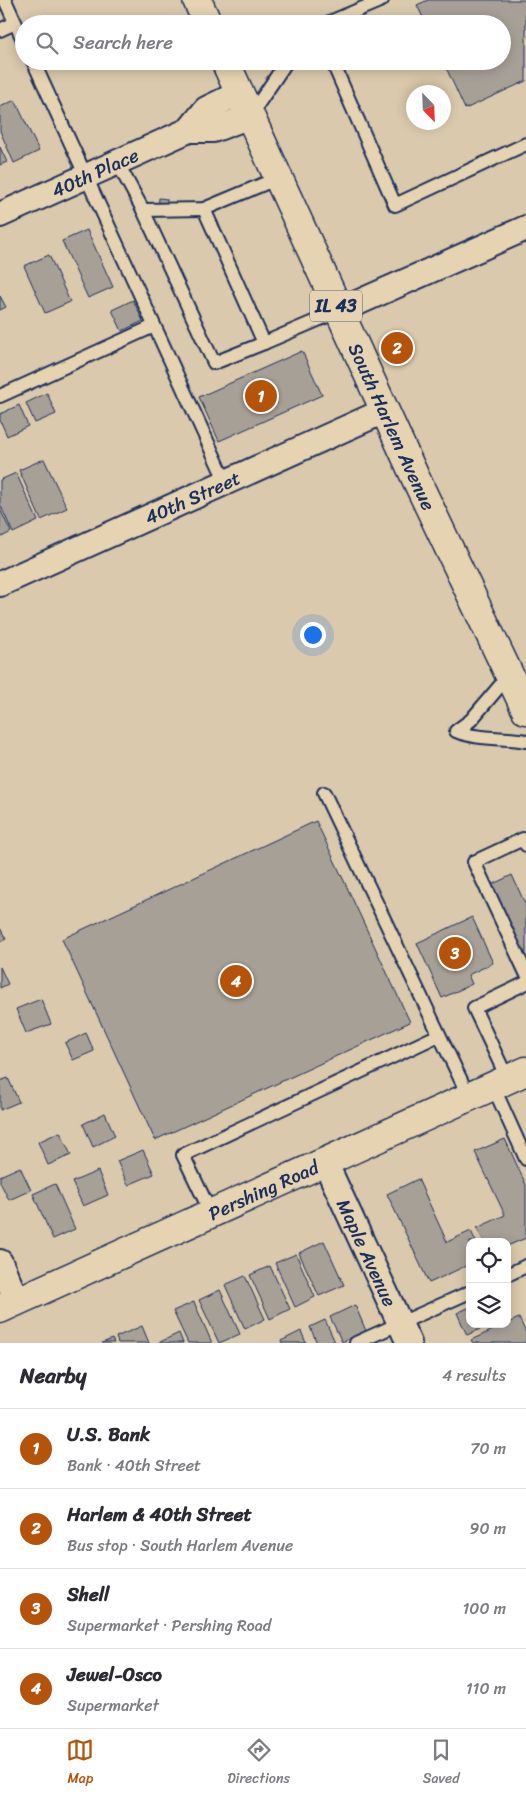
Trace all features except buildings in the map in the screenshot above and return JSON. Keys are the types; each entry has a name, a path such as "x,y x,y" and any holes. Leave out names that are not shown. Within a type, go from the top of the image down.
{"main road":[{"name":"South Harlem Avenue","path":"229,70 384,411 526,710"},
{"name":"Pershing Road","path":"9,1305 499,1084"}],"street":[{"name":"40th Place","path":"0,215 189,130 206,109 245,105"},
{"path":"339,311 526,228"},
{"name":"40th Street","path":"0,584 384,411"},
{"name":"Maple Avenue","path":"325,1162 404,1333"},
{"path":"0,1262 9,1305"}],"lane":[{"path":"0,30 15,23 5,0"},
{"path":"346,15 382,0"},
{"path":"37,70 226,482"},
{"path":"245,105 278,70"},
{"path":"336,70 395,205 526,144"},
{"path":"117,162 143,210 214,363 339,311"},
{"path":"143,210 204,209 278,178"},
{"path":"204,209 264,343"},
{"path":"0,396 154,326"},
{"path":"509,675 471,720 456,731 468,736 506,737 526,740"},
{"path":"324,793 439,1035 499,1084"},
{"path":"526,845 523,839 474,862 526,973"},
{"path":"526,983 474,1008 526,1157"},
{"path":"211,1213 183,1155 439,1035"},
{"path":"511,1273 526,1266"},
{"path":"356,1343 404,1333 466,1294"}],"place":[{"name":"Harlem & 40th Street","path":"397,348"},
{"name":"U.S. Bank","path":"261,396"},
{"name":"Shell","path":"455,953"},
{"name":"Jewel-Osco","path":"236,981"}]}
